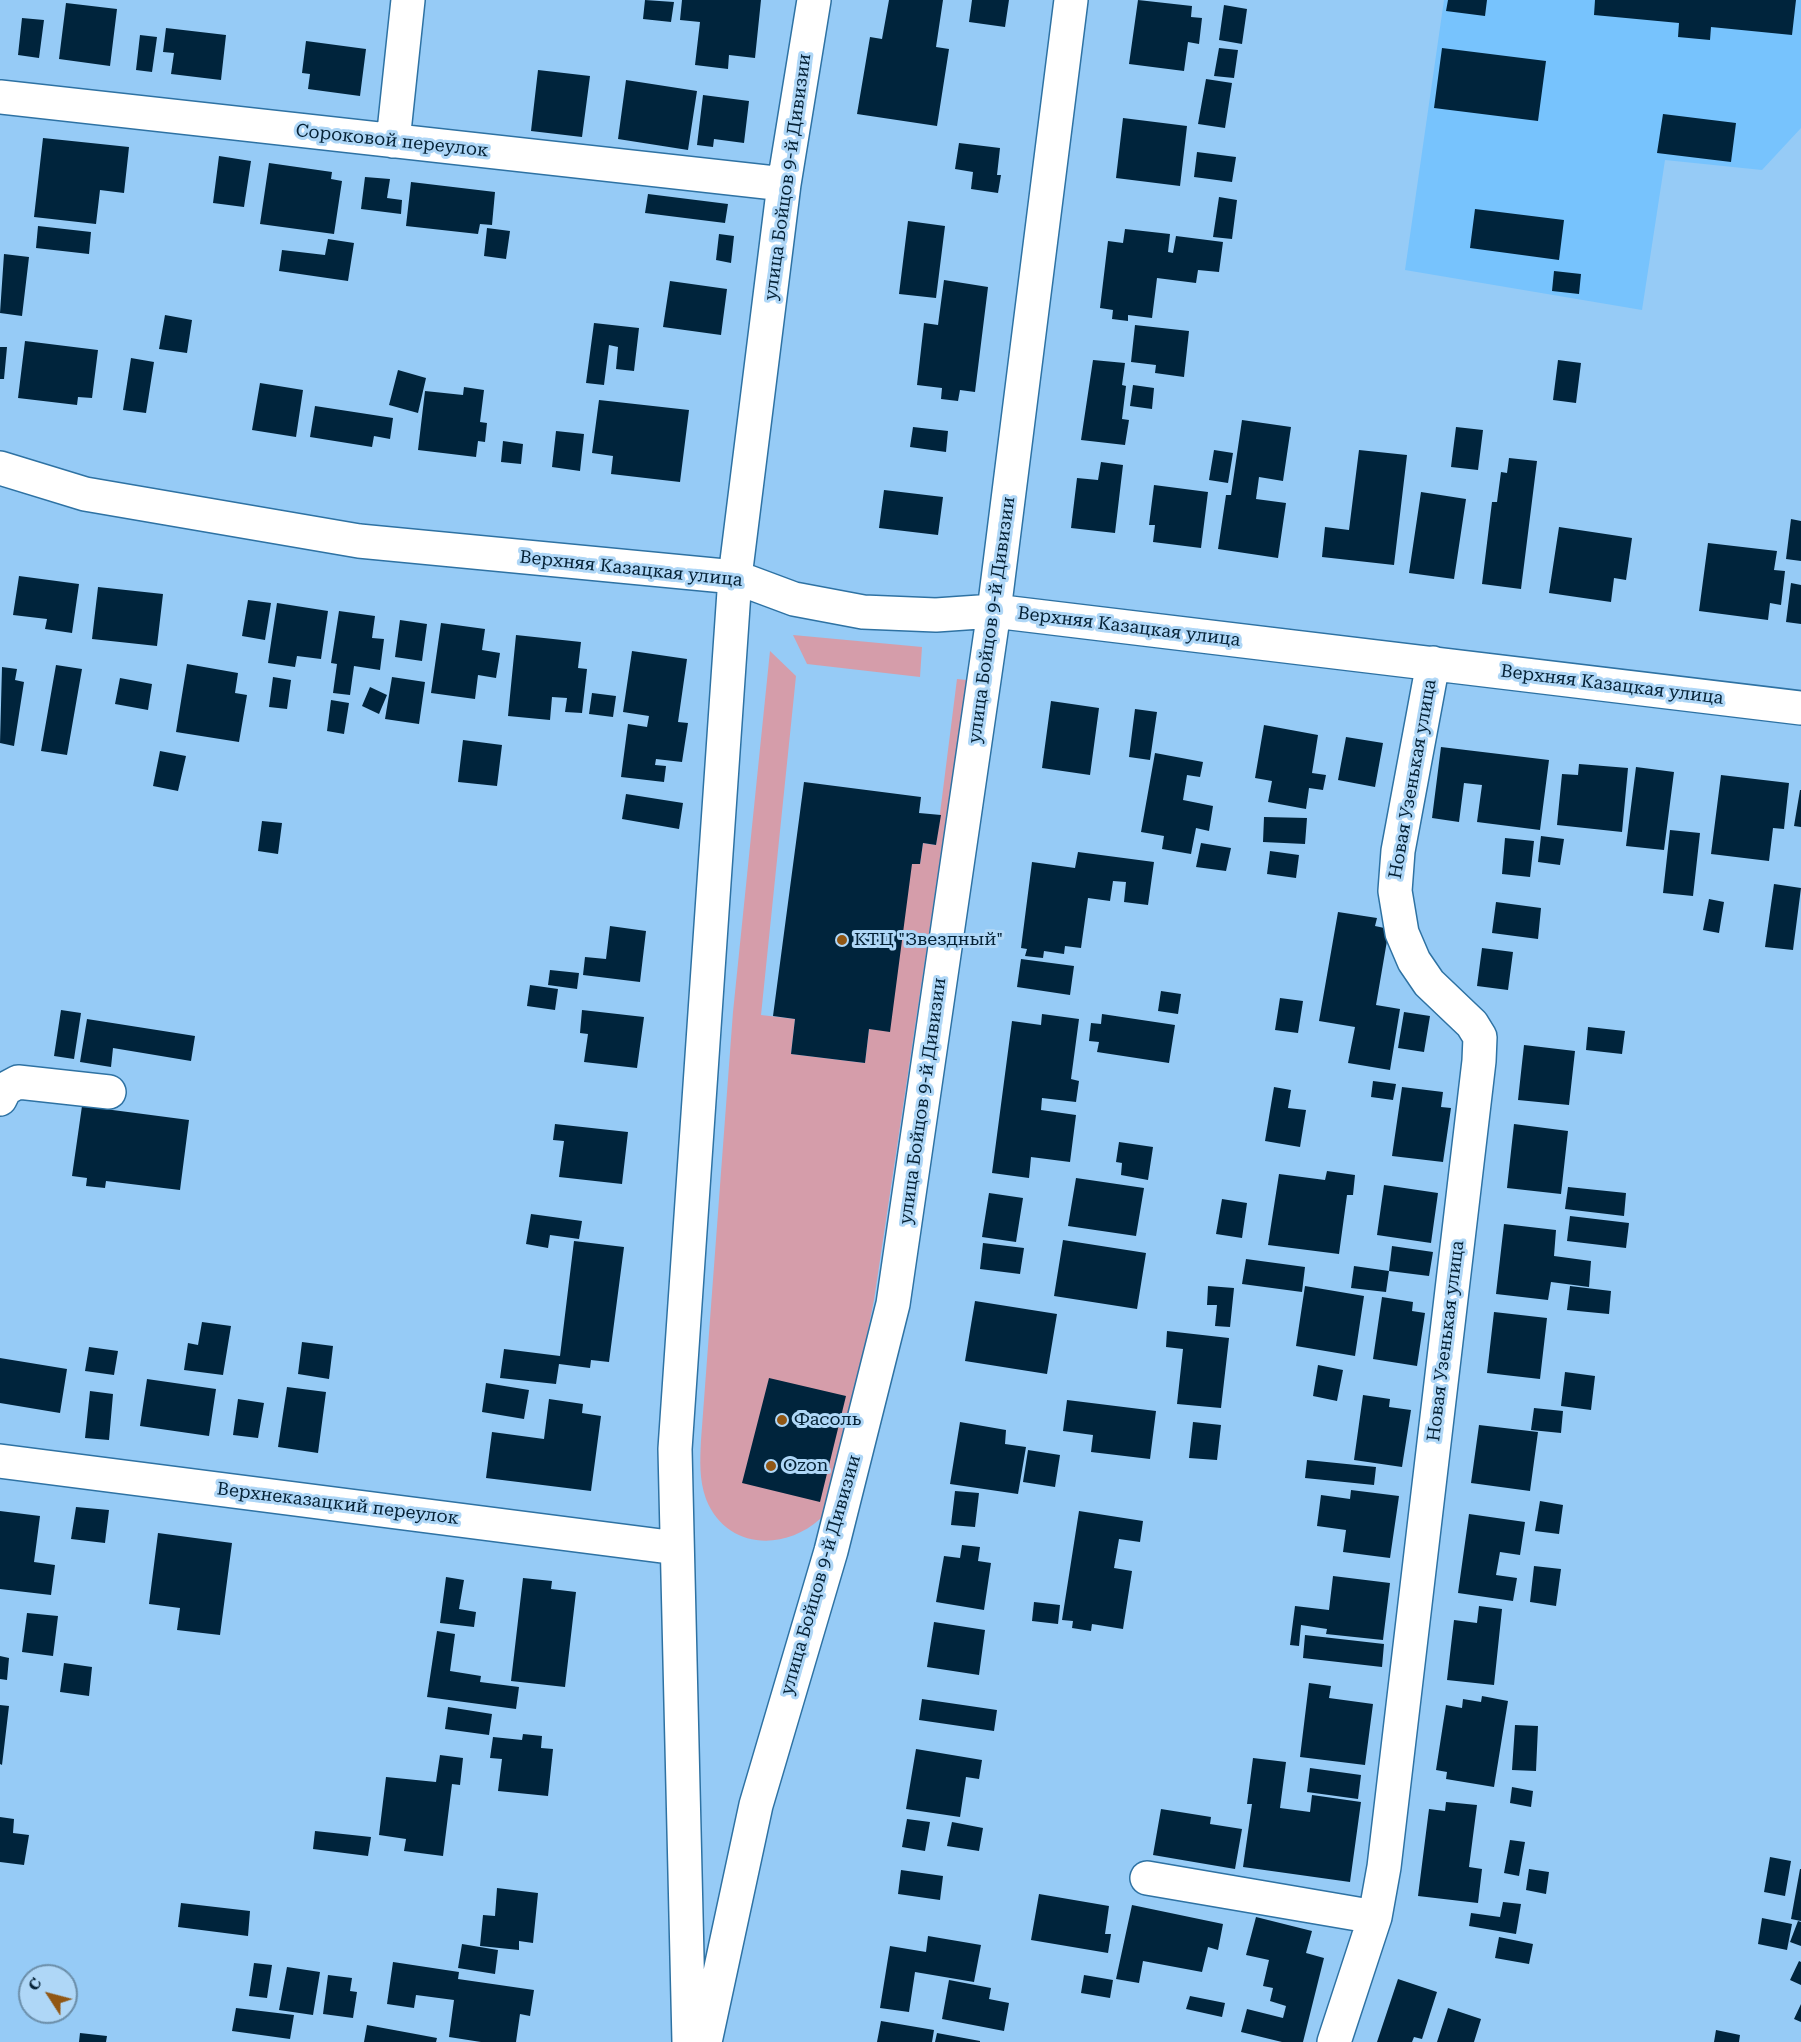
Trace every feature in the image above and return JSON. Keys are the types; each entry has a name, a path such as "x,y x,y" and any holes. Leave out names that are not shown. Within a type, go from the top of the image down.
{"street":[{"path":"393,141 408,0"},
{"name":"улица Бойцов 9-й Дивизии","path":"689,2042 675,1449 735,577 784,184 814,0"},
{"name":"улица Бойцов 9-й Дивизии","path":"705,2042 756,1806 831,1551 893,1304 994,611 1071,0"},
{"name":"Сороковой переулок","path":"0,97 784,184"},
{"name":"Верхняя Казацкая улица","path":"0,468 85,494 359,541 735,577 794,599 863,612 936,615 994,611 1801,708"},
{"name":"Новая Узенькая улица","path":"1334,2042 1375,1917 1384,1868 1479,1061 1480,1037 1472,1024 1429,984 1413,961 1402,933 1395,891 1398,851 1433,663"},
{"path":"0,1099 5,1089 18,1082 109,1092"},
{"name":"Верхнеказацкий переулок","path":"0,1461 677,1548"},
{"path":"1147,1878 1375,1917"}],"shaded area":[{"path":"1444,0 1801,0 1801,128 1762,170 1665,160 1642,310 1405,270"},
{"path":"793,635 922,647 920,677 807,664"},
{"path":"770,651 796,676 761,1015 795,1019 791,1054 865,1063 869,1029 912,864 920,864 923,843 936,845 957,679 967,680 874,1300 835,1497 822,1517 805,1530 789,1537 757,1540 741,1536 727,1528 715,1516 704,1492 700,1462 733,1012"}],"building":[{"path":"645,0 674,2 671,22 643,19"},
{"path":"682,0 761,0 755,58 729,55 728,69 695,65 700,22 680,20"},
{"path":"889,0 943,0 936,47 949,49 937,126 857,114 870,37 882,39"},
{"path":"972,0 1009,0 1005,27 969,22"},
{"path":"1138,0 1192,6 1191,17 1202,18 1199,44 1188,42 1184,71 1129,64"},
{"path":"1448,0 1487,0 1485,16 1446,11"},
{"path":"1595,0 1796,0 1792,35 1711,27 1710,40 1678,37 1679,23 1594,15"},
{"path":"66,3 117,9 110,66 59,59"},
{"path":"1224,5 1247,9 1242,44 1219,40"},
{"path":"22,18 44,20 39,58 18,55"},
{"path":"166,28 226,35 221,80 171,74 174,53 163,52"},
{"path":"140,35 157,37 152,72 136,70"},
{"path":"306,41 366,49 360,96 308,89 310,74 302,73"},
{"path":"1219,48 1238,50 1234,78 1214,76"},
{"path":"1442,48 1546,61 1538,121 1434,108"},
{"path":"538,70 590,76 582,137 531,131"},
{"path":"1206,79 1232,83 1225,128 1198,124"},
{"path":"626,80 697,91 688,150 618,139"},
{"path":"703,95 749,101 744,143 714,139 713,147 697,145"},
{"path":"1663,114 1736,123 1731,162 1657,153"},
{"path":"1123,118 1187,126 1180,186 1116,178"},
{"path":"43,138 129,147 124,193 100,190 96,224 34,217"},
{"path":"959,143 1000,148 997,175 1001,175 998,193 971,189 973,172 955,169"},
{"path":"1197,152 1236,157 1232,182 1194,177"},
{"path":"219,156 251,161 244,207 213,203"},
{"path":"269,163 332,172 331,179 342,181 334,234 260,224"},
{"path":"365,177 390,179 387,198 402,200 401,214 361,209"},
{"path":"411,182 495,192 492,225 480,224 478,234 406,226"},
{"path":"648,194 728,204 725,223 645,213"},
{"path":"1219,197 1237,200 1232,239 1213,237"},
{"path":"1475,209 1564,220 1559,260 1470,248"},
{"path":"908,221 945,226 936,298 899,294"},
{"path":"38,226 91,232 89,254 36,248"},
{"path":"487,228 510,231 506,259 484,256"},
{"path":"1125,229 1170,234 1168,252 1173,253 1176,236 1223,242 1219,272 1198,270 1196,283 1157,278 1152,318 1128,315 1128,321 1112,319 1113,310 1100,308 1108,241 1123,243"},
{"path":"719,234 734,236 731,263 716,260"},
{"path":"328,239 354,243 348,281 279,271 282,250 325,255"},
{"path":"4,254 29,257 22,316 0,313"},
{"path":"1554,271 1581,274 1579,294 1552,291"},
{"path":"944,280 988,287 975,392 960,390 958,401 941,399 942,388 917,385 924,323 938,325"},
{"path":"670,281 727,289 721,335 663,327"},
{"path":"165,315 192,320 187,353 159,349"},
{"path":"594,323 639,328 634,371 616,369 618,347 609,345 604,385 586,383"},
{"path":"1135,325 1189,331 1184,377 1155,373 1156,365 1131,362"},
{"path":"25,341 98,350 92,398 78,397 77,405 18,398"},
{"path":"0,347 7,347 4,379 0,379"},
{"path":"131,358 154,362 146,413 123,410"},
{"path":"1093,360 1125,363 1122,385 1126,386 1122,419 1129,420 1125,445 1081,440"},
{"path":"1558,360 1581,363 1576,403 1553,400"},
{"path":"398,370 426,378 418,413 389,405"},
{"path":"260,383 303,390 296,437 252,430"},
{"path":"1133,385 1154,388 1152,409 1130,406"},
{"path":"464,387 484,390 480,422 487,423 485,442 478,441 476,457 418,450 425,391 463,395"},
{"path":"599,400 689,410 680,482 611,474 613,456 592,453"},
{"path":"315,406 393,418 390,439 374,436 372,447 310,437"},
{"path":"1242,420 1291,427 1283,481 1259,477 1256,499 1286,503 1278,558 1218,549 1226,495 1231,495"},
{"path":"913,427 948,431 946,452 910,447"},
{"path":"1456,427 1483,430 1478,470 1451,467"},
{"path":"556,431 584,434 580,471 552,467"},
{"path":"503,441 523,444 521,464 501,462"},
{"path":"1214,450 1233,453 1228,483 1209,480"},
{"path":"1359,450 1407,455 1394,565 1322,557 1325,527 1349,530"},
{"path":"1509,458 1537,461 1521,589 1482,584 1492,502 1497,502 1501,472 1507,473"},
{"path":"1101,462 1123,465 1115,533 1071,528 1077,478 1098,480"},
{"path":"1154,485 1208,492 1201,548 1153,542 1155,525 1149,525"},
{"path":"884,490 943,497 938,535 879,528"},
{"path":"1421,492 1466,499 1454,579 1409,573"},
{"path":"1791,519 1801,521 1801,561 1786,559"},
{"path":"1559,527 1632,538 1626,580 1614,578 1611,602 1549,593"},
{"path":"1708,543 1777,551 1774,570 1785,571 1781,605 1770,603 1768,620 1699,611"},
{"path":"19,576 79,584 72,633 45,629 47,619 13,615"},
{"path":"1791,583 1801,585 1801,624 1786,622"},
{"path":"98,587 163,594 157,646 92,639"},
{"path":"248,600 271,603 265,640 242,636"},
{"path":"277,603 328,611 321,659 297,656 295,667 268,663"},
{"path":"339,611 375,616 372,638 384,639 380,670 354,666 350,695 333,693 337,664 331,663"},
{"path":"400,620 427,624 422,661 395,657"},
{"path":"441,623 485,629 482,650 500,653 496,678 478,675 475,699 431,693"},
{"path":"516,635 581,642 578,668 587,669 582,713 565,712 567,698 552,697 550,720 508,716"},
{"path":"632,651 687,659 678,722 688,723 682,762 656,759 655,765 666,766 664,782 621,777 628,724 647,727 649,716 623,712"},
{"path":"187,664 238,673 235,693 247,695 239,742 176,732"},
{"path":"56,665 82,669 67,755 41,751"},
{"path":"2,667 17,669 15,680 24,682 14,746 0,743"},
{"path":"273,677 291,680 287,709 269,707"},
{"path":"392,677 425,682 419,724 385,719"},
{"path":"120,678 152,684 148,710 115,704"},
{"path":"370,687 387,695 379,714 362,706"},
{"path":"592,693 616,696 613,717 589,714"},
{"path":"331,700 349,703 344,734 327,731"},
{"path":"1051,701 1099,708 1090,775 1042,768"},
{"path":"1135,709 1157,712 1150,760 1129,757"},
{"path":"1264,725 1318,735 1312,773 1326,775 1323,790 1309,788 1306,809 1268,802 1272,781 1255,778"},
{"path":"1346,737 1383,743 1375,787 1338,780"},
{"path":"463,740 502,745 497,786 458,782"},
{"path":"1441,747 1549,760 1540,830 1477,822 1482,785 1464,783 1459,822 1432,818"},
{"path":"160,751 186,756 178,791 153,786"},
{"path":"1155,753 1203,762 1200,777 1187,775 1183,800 1213,806 1209,831 1196,828 1191,854 1162,849 1164,836 1141,832"},
{"path":"1579,764 1628,768 1622,832 1557,825 1562,774 1578,775"},
{"path":"1636,767 1674,772 1664,850 1626,846"},
{"path":"1721,775 1789,783 1784,829 1773,828 1769,861 1711,854"},
{"name":"КТЦ \"Звездный\"","path":"804,782 921,797 919,813 941,815 936,845 923,843 920,864 912,864 890,1032 869,1029 865,1063 791,1054 795,1019 773,1016"},
{"path":"1801,790 1801,827 1794,826"},
{"path":"626,794 683,803 679,829 622,819"},
{"path":"1264,817 1307,818 1305,844 1263,842"},
{"path":"262,821 282,823 278,854 258,851"},
{"path":"1670,830 1700,833 1693,896 1663,893"},
{"path":"1541,836 1564,839 1560,865 1538,862"},
{"path":"1505,838 1534,841 1530,877 1502,874"},
{"path":"1201,843 1231,848 1226,871 1196,867"},
{"path":"1270,851 1299,855 1296,878 1267,874"},
{"path":"1078,852 1154,862 1148,905 1124,902 1126,882 1113,881 1110,901 1088,898 1081,948 1065,946 1064,954 1044,951 1043,958 1025,956 1027,949 1021,948 1032,862 1075,868"},
{"path":"1774,884 1801,888 1793,950 1765,947"},
{"path":"1709,899 1724,902 1719,933 1703,930"},
{"path":"1496,902 1541,908 1538,939 1492,933"},
{"path":"1338,912 1377,918 1375,926 1389,929 1376,1005 1400,1009 1390,1070 1348,1063 1355,1027 1319,1021"},
{"path":"610,926 646,931 640,982 583,975 585,957 606,959"},
{"path":"1482,948 1513,952 1508,990 1477,986"},
{"path":"1021,959 1074,966 1070,995 1017,987"},
{"path":"550,970 579,973 577,989 548,985"},
{"path":"530,985 558,989 555,1010 527,1006"},
{"path":"1161,991 1181,994 1178,1014 1158,1011"},
{"path":"1280,998 1303,1001 1298,1033 1275,1030"},
{"path":"61,1010 81,1013 74,1059 54,1056"},
{"path":"582,1010 644,1017 637,1068 584,1062 588,1034 580,1033"},
{"path":"1404,1012 1430,1016 1424,1052 1398,1048"},
{"path":"1042,1014 1079,1019 1071,1079 1079,1081 1076,1102 1042,1098 1041,1110 1076,1115 1070,1162 1031,1157 1029,1178 992,1173 1012,1021 1041,1025"},
{"path":"1102,1014 1175,1025 1169,1063 1097,1052 1099,1042 1089,1041 1091,1023 1101,1024"},
{"path":"87,1019 195,1036 191,1061 113,1048 111,1067 80,1062"},
{"path":"1588,1027 1625,1031 1622,1054 1586,1050"},
{"path":"1524,1045 1575,1051 1569,1105 1518,1100"},
{"path":"1373,1081 1396,1084 1393,1100 1371,1097"},
{"path":"1274,1087 1291,1090 1288,1108 1306,1110 1300,1147 1265,1141"},
{"path":"1402,1087 1443,1092 1441,1107 1451,1108 1443,1162 1392,1156"},
{"path":"82,1106 189,1120 180,1190 106,1181 105,1188 86,1186 87,1178 72,1176"},
{"path":"555,1124 628,1132 622,1184 559,1177 564,1141 553,1140"},
{"path":"1514,1124 1568,1131 1561,1194 1507,1188"},
{"path":"1119,1142 1153,1147 1148,1180 1121,1175 1122,1163 1116,1162"},
{"path":"1327,1171 1355,1175 1353,1195 1347,1195 1339,1254 1268,1245 1279,1174 1325,1180"},
{"path":"1076,1178 1144,1188 1136,1236 1068,1226"},
{"path":"1384,1185 1438,1193 1431,1243 1377,1235"},
{"path":"1568,1187 1626,1193 1624,1216 1565,1209"},
{"path":"989,1193 1023,1198 1016,1242 982,1237"},
{"path":"1222,1199 1247,1203 1242,1238 1216,1234"},
{"path":"531,1214 582,1221 579,1239 550,1235 548,1248 526,1244"},
{"path":"1570,1216 1629,1223 1626,1248 1567,1241"},
{"path":"1504,1224 1556,1230 1554,1256 1591,1261 1589,1287 1551,1282 1548,1300 1496,1294"},
{"path":"1063,1240 1146,1253 1137,1309 1054,1296"},
{"path":"574,1241 624,1247 609,1362 591,1360 590,1368 559,1364 556,1384 500,1378 504,1349 560,1356"},
{"path":"983,1243 1024,1248 1020,1274 980,1269"},
{"path":"1392,1246 1433,1252 1429,1276 1389,1271"},
{"path":"1246,1259 1305,1267 1302,1292 1242,1284"},
{"path":"1354,1266 1389,1271 1386,1292 1351,1288"},
{"path":"1208,1286 1234,1288 1230,1327 1215,1326 1217,1305 1207,1305"},
{"path":"1305,1286 1364,1296 1355,1356 1296,1346"},
{"path":"1570,1286 1611,1291 1609,1314 1567,1310"},
{"path":"1382,1297 1413,1302 1412,1311 1425,1313 1417,1366 1373,1359"},
{"path":"975,1301 1057,1314 1047,1374 965,1361"},
{"path":"1494,1312 1547,1318 1540,1379 1487,1373"},
{"path":"202,1322 231,1326 223,1375 184,1370 188,1343 198,1345"},
{"path":"1167,1331 1229,1338 1221,1408 1177,1404 1183,1349 1166,1347"},
{"path":"302,1342 333,1346 329,1379 298,1374"},
{"path":"89,1347 118,1351 114,1375 85,1371"},
{"path":"0,1358 67,1369 60,1413 0,1403"},
{"path":"1318,1365 1343,1370 1337,1401 1313,1396"},
{"path":"1565,1372 1595,1376 1591,1410 1561,1406"},
{"path":"769,1378 846,1396 820,1502 742,1483"},
{"path":"147,1379 216,1389 209,1436 140,1426"},
{"path":"486,1383 529,1390 524,1419 482,1412"},
{"path":"287,1387 326,1392 318,1453 278,1447"},
{"path":"90,1391 113,1394 109,1440 85,1438"},
{"path":"1363,1395 1390,1399 1389,1407 1411,1410 1402,1467 1354,1460"},
{"path":"238,1399 264,1403 258,1438 233,1435"},
{"path":"549,1399 583,1404 582,1413 601,1416 591,1491 486,1478 492,1432 544,1439"},
{"path":"1067,1400 1156,1411 1150,1459 1091,1452 1093,1435 1063,1431"},
{"path":"1534,1408 1563,1411 1561,1433 1531,1430"},
{"path":"960,1422 1006,1430 1005,1444 1026,1447 1018,1494 950,1484"},
{"path":"1193,1422 1221,1425 1217,1460 1189,1458"},
{"path":"1479,1425 1538,1432 1530,1491 1471,1483"},
{"path":"1028,1450 1060,1455 1055,1487 1023,1482"},
{"path":"1307,1460 1376,1467 1374,1485 1305,1478"},
{"path":"1351,1490 1399,1496 1390,1558 1343,1552 1346,1530 1317,1526 1321,1495 1350,1499"},
{"path":"955,1491 979,1493 975,1527 951,1525"},
{"path":"1540,1501 1563,1505 1559,1534 1535,1531"},
{"path":"76,1507 109,1510 105,1543 71,1539"},
{"path":"0,1511 40,1516 34,1562 55,1565 51,1595 0,1589"},
{"path":"1079,1511 1143,1521 1140,1542 1119,1539 1114,1568 1132,1571 1123,1629 1092,1624 1091,1631 1072,1628 1073,1621 1062,1620"},
{"path":"1469,1514 1525,1522 1520,1555 1500,1552 1496,1575 1517,1578 1513,1601 1458,1593"},
{"path":"158,1533 232,1543 220,1635 177,1630 180,1608 149,1604"},
{"path":"962,1545 980,1547 978,1561 991,1563 984,1610 936,1602 944,1556 960,1558"},
{"path":"1534,1566 1561,1569 1556,1606 1530,1602"},
{"path":"1333,1576 1390,1583 1383,1640 1326,1634 1327,1629 1301,1625 1299,1646 1290,1645 1295,1606 1329,1610"},
{"path":"446,1577 464,1580 459,1609 476,1612 474,1627 440,1623"},
{"path":"523,1578 552,1581 551,1589 576,1592 565,1687 511,1681"},
{"path":"1034,1602 1060,1605 1058,1624 1032,1621"},
{"path":"1479,1606 1502,1609 1494,1685 1447,1680 1454,1620 1477,1623"},
{"path":"27,1613 58,1616 53,1656 22,1652"},
{"path":"934,1622 985,1630 979,1675 927,1667"},
{"path":"437,1631 455,1634 450,1671 481,1676 480,1682 519,1687 516,1709 427,1697"},
{"path":"1305,1635 1384,1644 1382,1667 1303,1658"},
{"path":"0,1656 9,1658 7,1680 0,1679"},
{"path":"64,1663 92,1667 89,1696 60,1692"},
{"path":"1309,1683 1331,1686 1329,1698 1373,1704 1365,1765 1300,1757"},
{"path":"1482,1696 1508,1701 1494,1787 1446,1779 1447,1772 1436,1770 1446,1705 1462,1708 1463,1699 1481,1702"},
{"path":"922,1699 997,1710 994,1731 919,1720"},
{"path":"0,1705 9,1706 2,1765 0,1764"},
{"path":"448,1707 492,1714 489,1735 445,1729"},
{"path":"1515,1725 1538,1726 1536,1771 1512,1770"},
{"path":"523,1734 542,1736 541,1748 553,1749 548,1796 498,1791 502,1759 490,1758 493,1737 522,1740"},
{"path":"916,1749 982,1760 979,1779 966,1777 960,1817 906,1809"},
{"path":"440,1755 463,1758 460,1785 452,1784 443,1856 404,1851 406,1839 379,1835 386,1777 436,1782"},
{"path":"1253,1758 1286,1762 1280,1808 1310,1812 1312,1795 1361,1802 1350,1882 1243,1867 1252,1804 1247,1804"},
{"path":"1310,1768 1361,1775 1358,1799 1307,1792"},
{"path":"1512,1787 1533,1791 1531,1807 1510,1803"},
{"path":"1446,1802 1477,1805 1469,1867 1482,1869 1478,1903 1418,1896 1429,1809 1445,1811"},
{"path":"1161,1809 1211,1817 1210,1824 1242,1829 1235,1869 1153,1855"},
{"path":"0,1817 14,1819 13,1833 29,1835 24,1865 0,1862"},
{"path":"907,1819 930,1822 925,1851 902,1847"},
{"path":"952,1822 983,1828 979,1851 947,1846"},
{"path":"315,1831 371,1837 368,1856 313,1849"},
{"path":"1510,1840 1525,1842 1519,1876 1504,1873"},
{"path":"1770,1857 1791,1861 1785,1896 1764,1892"},
{"path":"1529,1869 1549,1872 1546,1894 1526,1890"},
{"path":"1801,1869 1801,1921 1791,1919"},
{"path":"901,1870 943,1876 940,1900 898,1894"},
{"path":"497,1888 538,1893 533,1943 519,1941 519,1950 480,1946 483,1915 495,1916"},
{"path":"1039,1894 1109,1906 1105,1934 1111,1934 1108,1953 1031,1940"},
{"path":"1503,1902 1521,1904 1516,1934 1469,1926 1471,1913 1500,1917"},
{"path":"181,1903 250,1911 248,1936 178,1927"},
{"path":"1132,1905 1223,1924 1218,1950 1208,1947 1202,1972 1143,1961 1139,1983 1116,1979"},
{"path":"1256,1917 1312,1931 1306,1953 1324,1958 1303,2042 1282,2042 1241,2032 1247,2009 1283,2018 1286,2006 1270,2001 1273,1988 1263,1986 1269,1960 1246,1955"},
{"path":"1762,1918 1792,1924 1787,1950 1758,1944"},
{"path":"1798,1921 1801,1922 1801,1946 1790,1942"},
{"path":"928,1936 981,1945 974,1982 915,1972 909,2012 880,2008 890,1946 926,1952"},
{"path":"1499,1937 1533,1944 1529,1964 1495,1958"},
{"path":"462,1944 498,1950 495,1974 458,1968"},
{"path":"1799,1961 1801,1962 1801,1985 1790,1980"},
{"path":"393,1962 459,1972 458,1979 534,1990 530,2016 520,2014 516,2042 481,2042 449,2037 454,2000 416,1995 414,2008 387,2004"},
{"path":"254,1963 272,1965 267,1998 249,1996"},
{"path":"287,1967 320,1972 313,2015 279,2010"},
{"path":"328,1975 352,1978 350,1991 357,1992 353,2018 323,2014"},
{"path":"1084,1975 1113,1980 1110,1998 1081,1993"},
{"path":"1398,1979 1437,1992 1422,2039 1414,2037 1412,2042 1377,2042"},
{"path":"949,1980 991,1988 989,1999 1009,2003 1004,2031 942,2019"},
{"path":"1190,1996 1225,2003 1222,2017 1186,2009"},
{"path":"1801,2004 1801,2022 1794,2019"},
{"path":"236,2008 294,2015 290,2039 232,2031"},
{"path":"1448,2008 1481,2019 1474,2042 1437,2042"},
{"path":"881,2021 934,2030 932,2042 877,2042"},
{"path":"367,2025 437,2038 436,2042 364,2042"},
{"path":"1716,2030 1740,2035 1739,2042 1714,2042"},
{"path":"80,2033 107,2036 106,2042 79,2042"},
{"path":"937,2033 980,2041 980,2042 935,2042"}],"place":[{"name":"КТЦ \"Звездный\"","path":"842,940"},
{"name":"Фасоль","path":"782,1420"},
{"name":"Ozon","path":"771,1466"}]}
